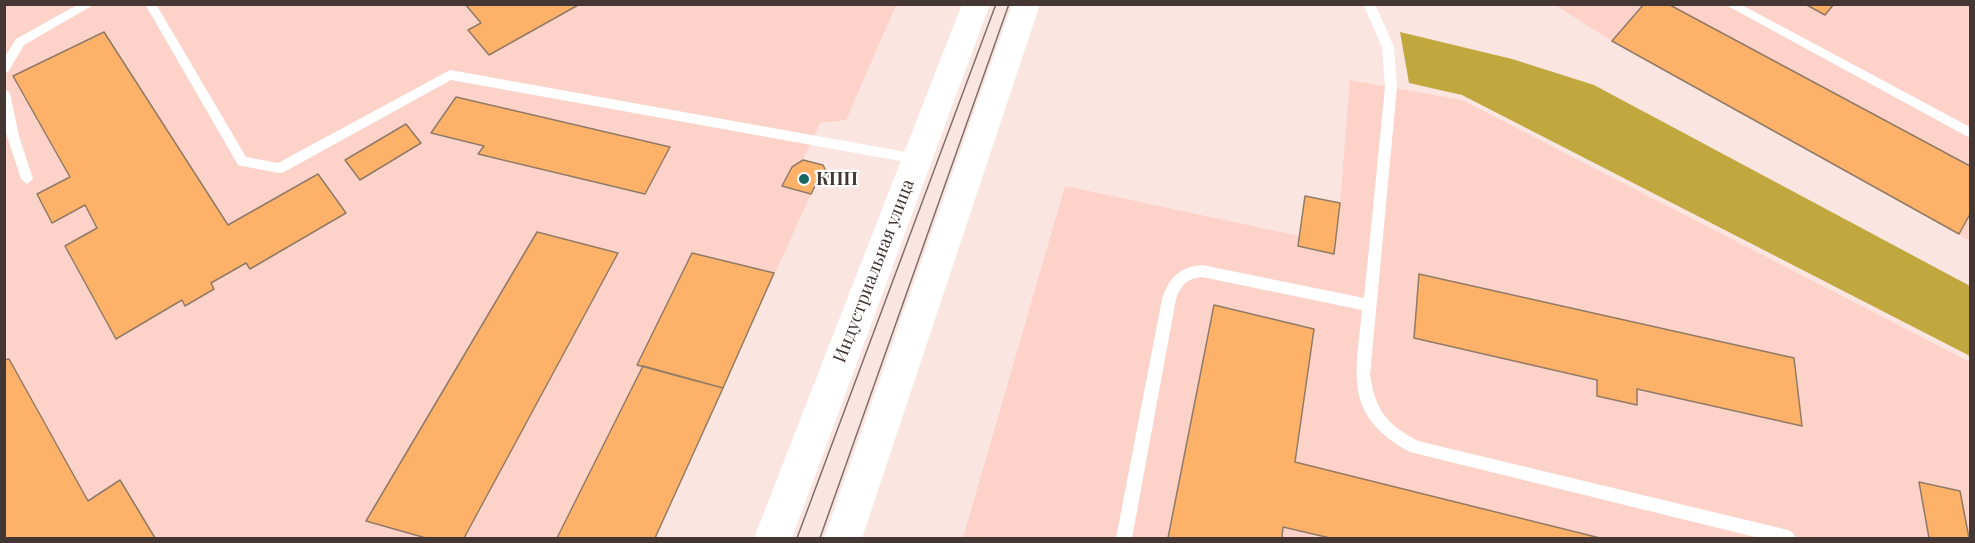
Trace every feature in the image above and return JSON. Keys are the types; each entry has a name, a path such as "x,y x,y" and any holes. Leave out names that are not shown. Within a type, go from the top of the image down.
{"main road":[{"name":"Индустриальная улица","path":"773,538 976,4"},
{"path":"843,538 1026,4"}],"lane":[{"path":"4,69 20,42 90,4"},
{"path":"150,4 242,161 279,168 450,75 917,159"},
{"path":"1369,4 1388,47 1391,67 1363,375 1367,405 1388,433 1415,447 1788,538"},
{"path":"1728,4 1971,133"},
{"path":"4,93 13,136 27,179"},
{"path":"1124,538 1174,281 1187,272 1202,271 1368,304"}],"shaded area":[{"path":"4,5 896,5 846,120 820,123 803,159 823,165 829,177 817,182 811,194 655,538 5,538"},
{"path":"1555,5 1970,5 1970,241 1612,41"},
{"path":"1400,32 1512,59 1594,85 1970,286 1970,356 1462,95 1409,83"},
{"path":"1350,80 1462,100 1970,362 1970,538 963,538 1065,186 1299,236 1305,196 1340,203"}],"building":[{"path":"465,4 580,4 489,55 468,30 481,23"},
{"path":"1644,4 1668,4 1970,166 1970,214 1959,234 1612,41"},
{"path":"1805,4 1834,4 1825,15"},
{"path":"104,32 228,225 318,174 346,213 250,269 246,263 211,283 214,289 185,306 182,300 116,339 65,246 97,228 85,205 52,223 37,194 70,177 13,76"},
{"path":"456,97 670,147 645,194 478,154 484,146 431,133"},
{"path":"406,124 421,143 360,180 345,160"},
{"name":"КПП","path":"803,160 823,165 829,177 817,182 811,194 782,186 792,167"},
{"path":"1305,196 1340,203 1334,254 1298,246"},
{"path":"537,232 618,253 464,538 426,538 366,521"},
{"path":"692,253 774,273 723,388 637,365"},
{"path":"1419,274 1794,358 1802,426 1637,389 1637,405 1597,396 1597,380 1414,338"},
{"path":"1214,305 1314,329 1295,462 1600,538 1330,538 1283,527 1282,538 1168,538"},
{"path":"9,359 88,501 120,480 155,538 4,538 4,360"},
{"path":"643,366 723,388 655,538 557,538"},
{"path":"1919,482 1960,491 1969,538 1929,538"}],"tram line":[{"path":"797,538 996,4"},
{"path":"820,538 1009,4"}],"place":[{"name":"КПП","path":"804,179"}]}
